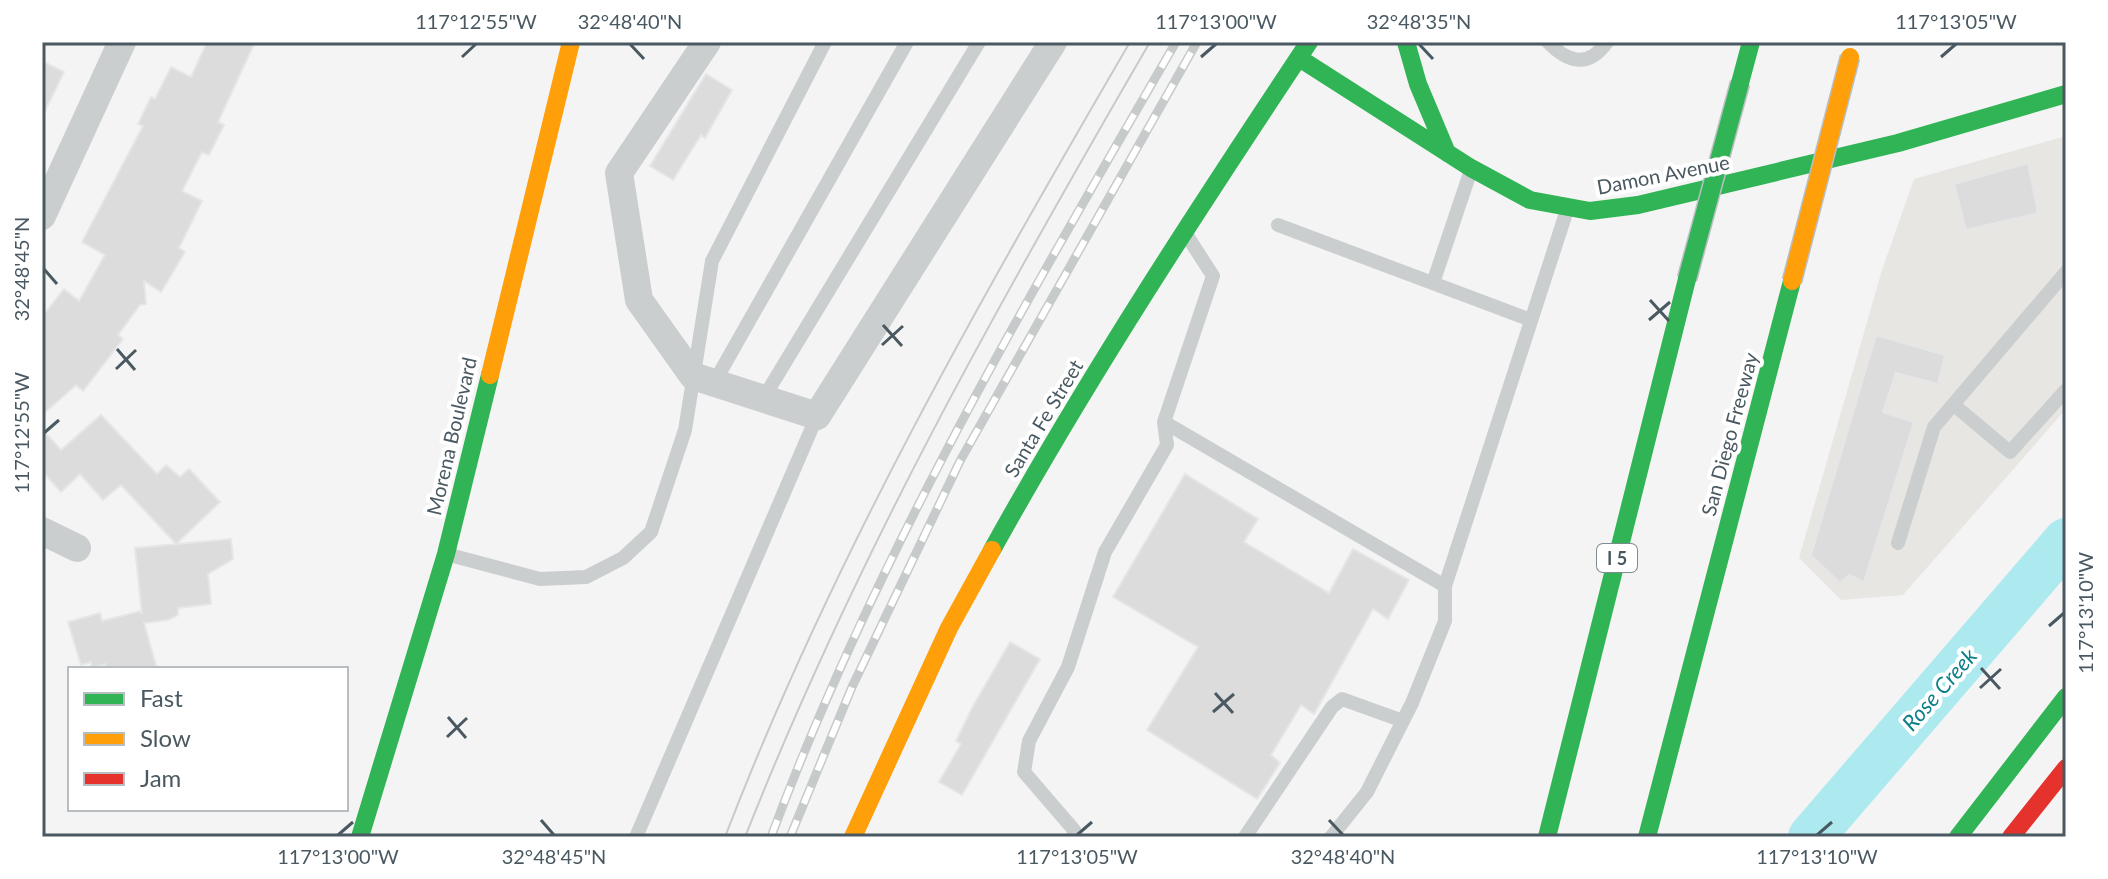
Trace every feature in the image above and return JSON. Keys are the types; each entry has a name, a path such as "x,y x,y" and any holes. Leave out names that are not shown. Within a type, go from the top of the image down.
{"main road":[{"name":"Morena Boulevard","path":"360,837 446,554 571,42"},
{"path":"1406,42 1418,84 1447,153"},
{"name":"I 5","path":"1547,837 1687,279 1751,42"},
{"name":"Damon Avenue","path":"1304,50 1471,168 1530,200 1590,211 1638,205 1898,143 2066,94"},
{"name":"Santa Fe Street","path":"853,837 897,735 956,615 1048,449 1184,230 1304,50"},
{"name":"San Diego Freeway","path":"1647,837 1852,50"},
{"path":"1958,837 2066,697"},
{"path":"2011,837 2066,768"}],"street":[{"path":"42,216 122,42"},
{"path":"707,42 619,173 639,300 704,380 817,416 1053,42"},
{"path":"42,531 77,548"}],"lane":[{"path":"704,380 712,261 825,42"},
{"path":"446,554 540,579 586,577 623,558 651,532 704,380 907,42"},
{"path":"763,399 979,42"},
{"path":"1548,42 1562,57 1579,60 1590,57 1607,42"},
{"path":"1433,283 1471,168"},
{"path":"1331,837 1367,792 1403,721 1445,621 1445,586 1568,209"},
{"path":"1278,225 1531,320"},
{"path":"1078,835 1024,772 1029,741 1068,667 1105,552 1167,445 1164,422 1213,276 1184,230"},
{"path":"1898,543 1934,427 2066,272"},
{"path":"1954,405 2010,452 2066,390"},
{"path":"636,837 817,416"},
{"path":"1164,422 1445,586"},
{"path":"1245,837 1332,707 1342,699 1403,721"}],"shaded area":[{"path":"2066,136 2066,409 1903,595 1841,600 1799,558 1882,270 1914,179"}],"building":[{"path":"207,42 255,42 218,122 224,125 209,155 202,152 182,191 202,201 179,248 185,252 161,292 144,281 146,304 140,305 118,335 123,339 83,391 76,385 42,415 42,317 64,289 79,301 105,255 82,242 143,126 138,124 151,97 155,99 171,67 191,77"},
{"path":"42,61 64,72 42,117"},
{"path":"706,74 732,90 705,138 701,135 673,180 650,166"},
{"path":"2028,163 2038,213 1966,230 1954,184"},
{"path":"1876,335 1945,355 1938,384 1896,373 1883,412 1914,422 1864,582 1849,575 1840,583 1811,555"},
{"path":"101,415 157,474 166,465 180,477 189,469 220,502 176,544 121,485 103,500 80,474 61,492 42,471 42,429 61,450"},
{"path":"1185,474 1258,519 1244,542 1329,593 1353,549 1409,580 1388,619 1373,609 1314,714 1301,705 1271,755 1280,763 1257,799 1147,730 1198,647 1113,597"},
{"path":"231,539 233,559 208,574 211,604 178,608 178,615 168,620 144,623 156,667 106,667 105,664 92,667 91,662 81,665 68,622 100,613 102,621 141,611 142,614 135,548"},
{"path":"1010,642 1040,659 962,795 939,782 961,744 956,741 972,708"}],"waterway":[{"name":"Rose Creek","path":"1811,837 2066,541"}],"tram line":[{"path":"725,837 812,631 911,432 1018,236 1130,42"},
{"path":"745,837 788,732 882,530 1038,237 1150,42"}],"railway":[{"path":"771,837 812,733 906,530 1010,333 1176,42"},
{"path":"790,837 852,687 960,461 1197,42"}],"traffic: fast":[{"path":"992,550 1106,356 1309,42"},
{"path":"1406,42 1418,84 1447,153"},
{"path":"1740,83 1751,42"},
{"path":"1299,58 1471,168 1530,200 1590,211 1638,205 1898,143 2066,94"},
{"path":"1687,279 1740,83"},
{"path":"1547,837 1687,279"},
{"path":"1647,837 1792,281"},
{"path":"360,837 446,554 490,375"},
{"path":"1958,837 2066,697"}],"traffic: slow":[{"path":"490,375 571,42"},
{"path":"1792,281 1850,57"},
{"path":"853,837 949,628 992,550"}],"traffic: jam":[{"path":"2011,837 2066,768"}]}
